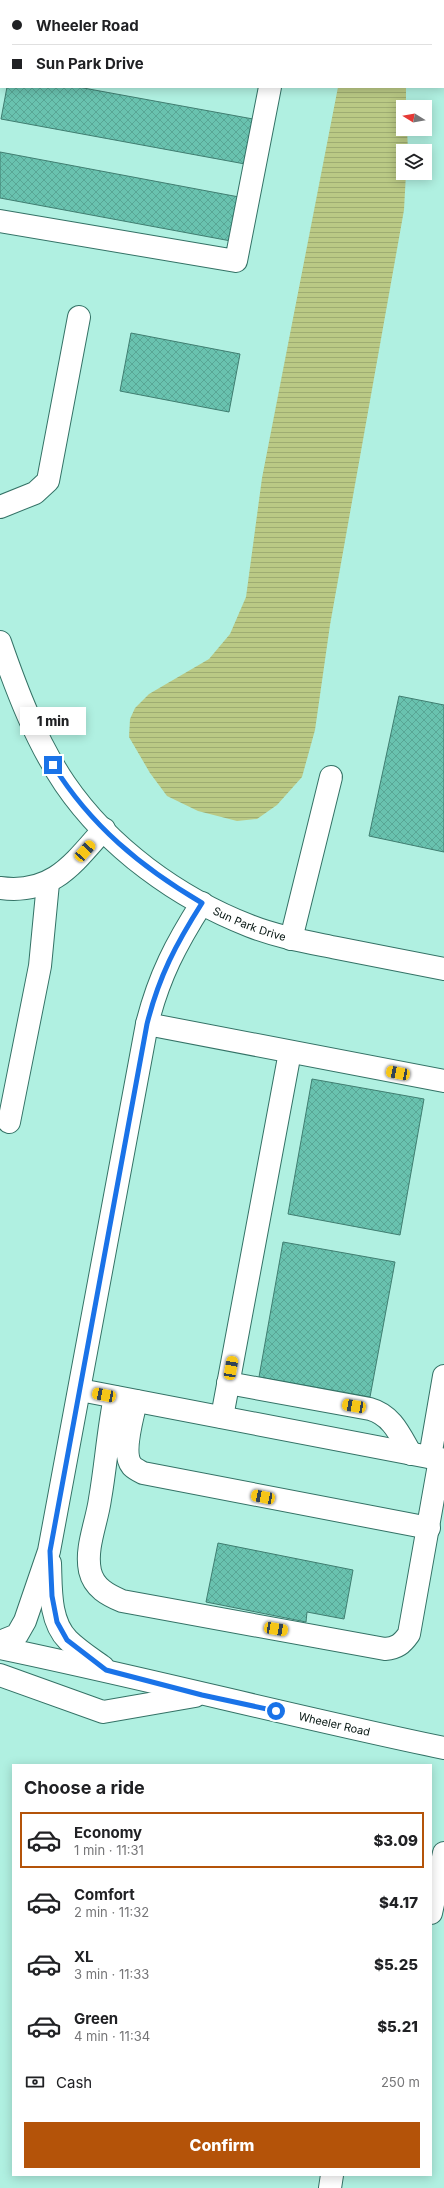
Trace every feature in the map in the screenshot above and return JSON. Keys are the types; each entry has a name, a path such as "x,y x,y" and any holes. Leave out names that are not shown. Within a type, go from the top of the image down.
{"street":[{"path":"0,221 236,261 270,88"},
{"path":"0,507 35,493 48,481 79,317"},
{"name":"Sun Park Drive","path":"0,642 16,689 47,755 66,785 104,829 132,856 171,885 202,903 250,926 291,939 444,969"},
{"path":"291,939 331,777"},
{"path":"0,888 11,890 29,888 48,883 66,872 104,829"},
{"path":"9,1122 40,966 48,883"},
{"path":"0,1642 17,1635 25,1621 50,1551 147,1024 154,997 165,968 179,940 202,903"},
{"path":"147,1024 444,1081"},
{"path":"222,1417 290,1052"},
{"path":"126,1399 108,1432 101,1499 89,1555 91,1572 97,1586 107,1595 122,1601 385,1649 395,1648 403,1643 409,1634 429,1528 431,1458 444,1376"},
{"path":"228,1383 370,1409 383,1413 396,1427 431,1458"},
{"path":"80,1390 431,1458"},
{"path":"126,1399 128,1458 133,1467 143,1473 429,1528"},
{"path":"50,1551 52,1596 57,1622 67,1640 106,1670"},
{"name":"Wheeler Road","path":"0,1648 106,1670 202,1695 444,1748"},
{"name":"Wheeler Road","path":"0,1675 103,1712 202,1695"},
{"path":"432,1908 444,1853"},
{"path":"330,2188 332,2176"}],"shaded area":[{"path":"338,88 406,88 406,100 396,100 396,136 407,136 408,144 396,144 396,180 406,180 404,210 330,625 315,730 302,777 277,805 257,819 237,821 198,811 167,796 150,773 129,737 130,719 135,708 149,694 209,659 230,634 246,597 262,478"}],"building":[{"path":"7,88 83,88 253,119 245,164 1,119"},
{"path":"0,152 239,197 231,241 0,198"},
{"path":"131,333 240,354 229,412 120,391"},
{"path":"399,696 444,705 444,852 369,836"},
{"path":"312,1079 424,1099 400,1235 288,1214"},
{"path":"283,1242 395,1262 370,1397 259,1377"},
{"path":"218,1543 353,1570 344,1619 307,1612 306,1622 206,1602"}],"route":[{"path":"53,765 66,785 96,821 132,856 171,885 202,903 179,940 165,968 154,997 147,1024 50,1551 53,1611 67,1640 106,1670 202,1695 276,1711"}]}
